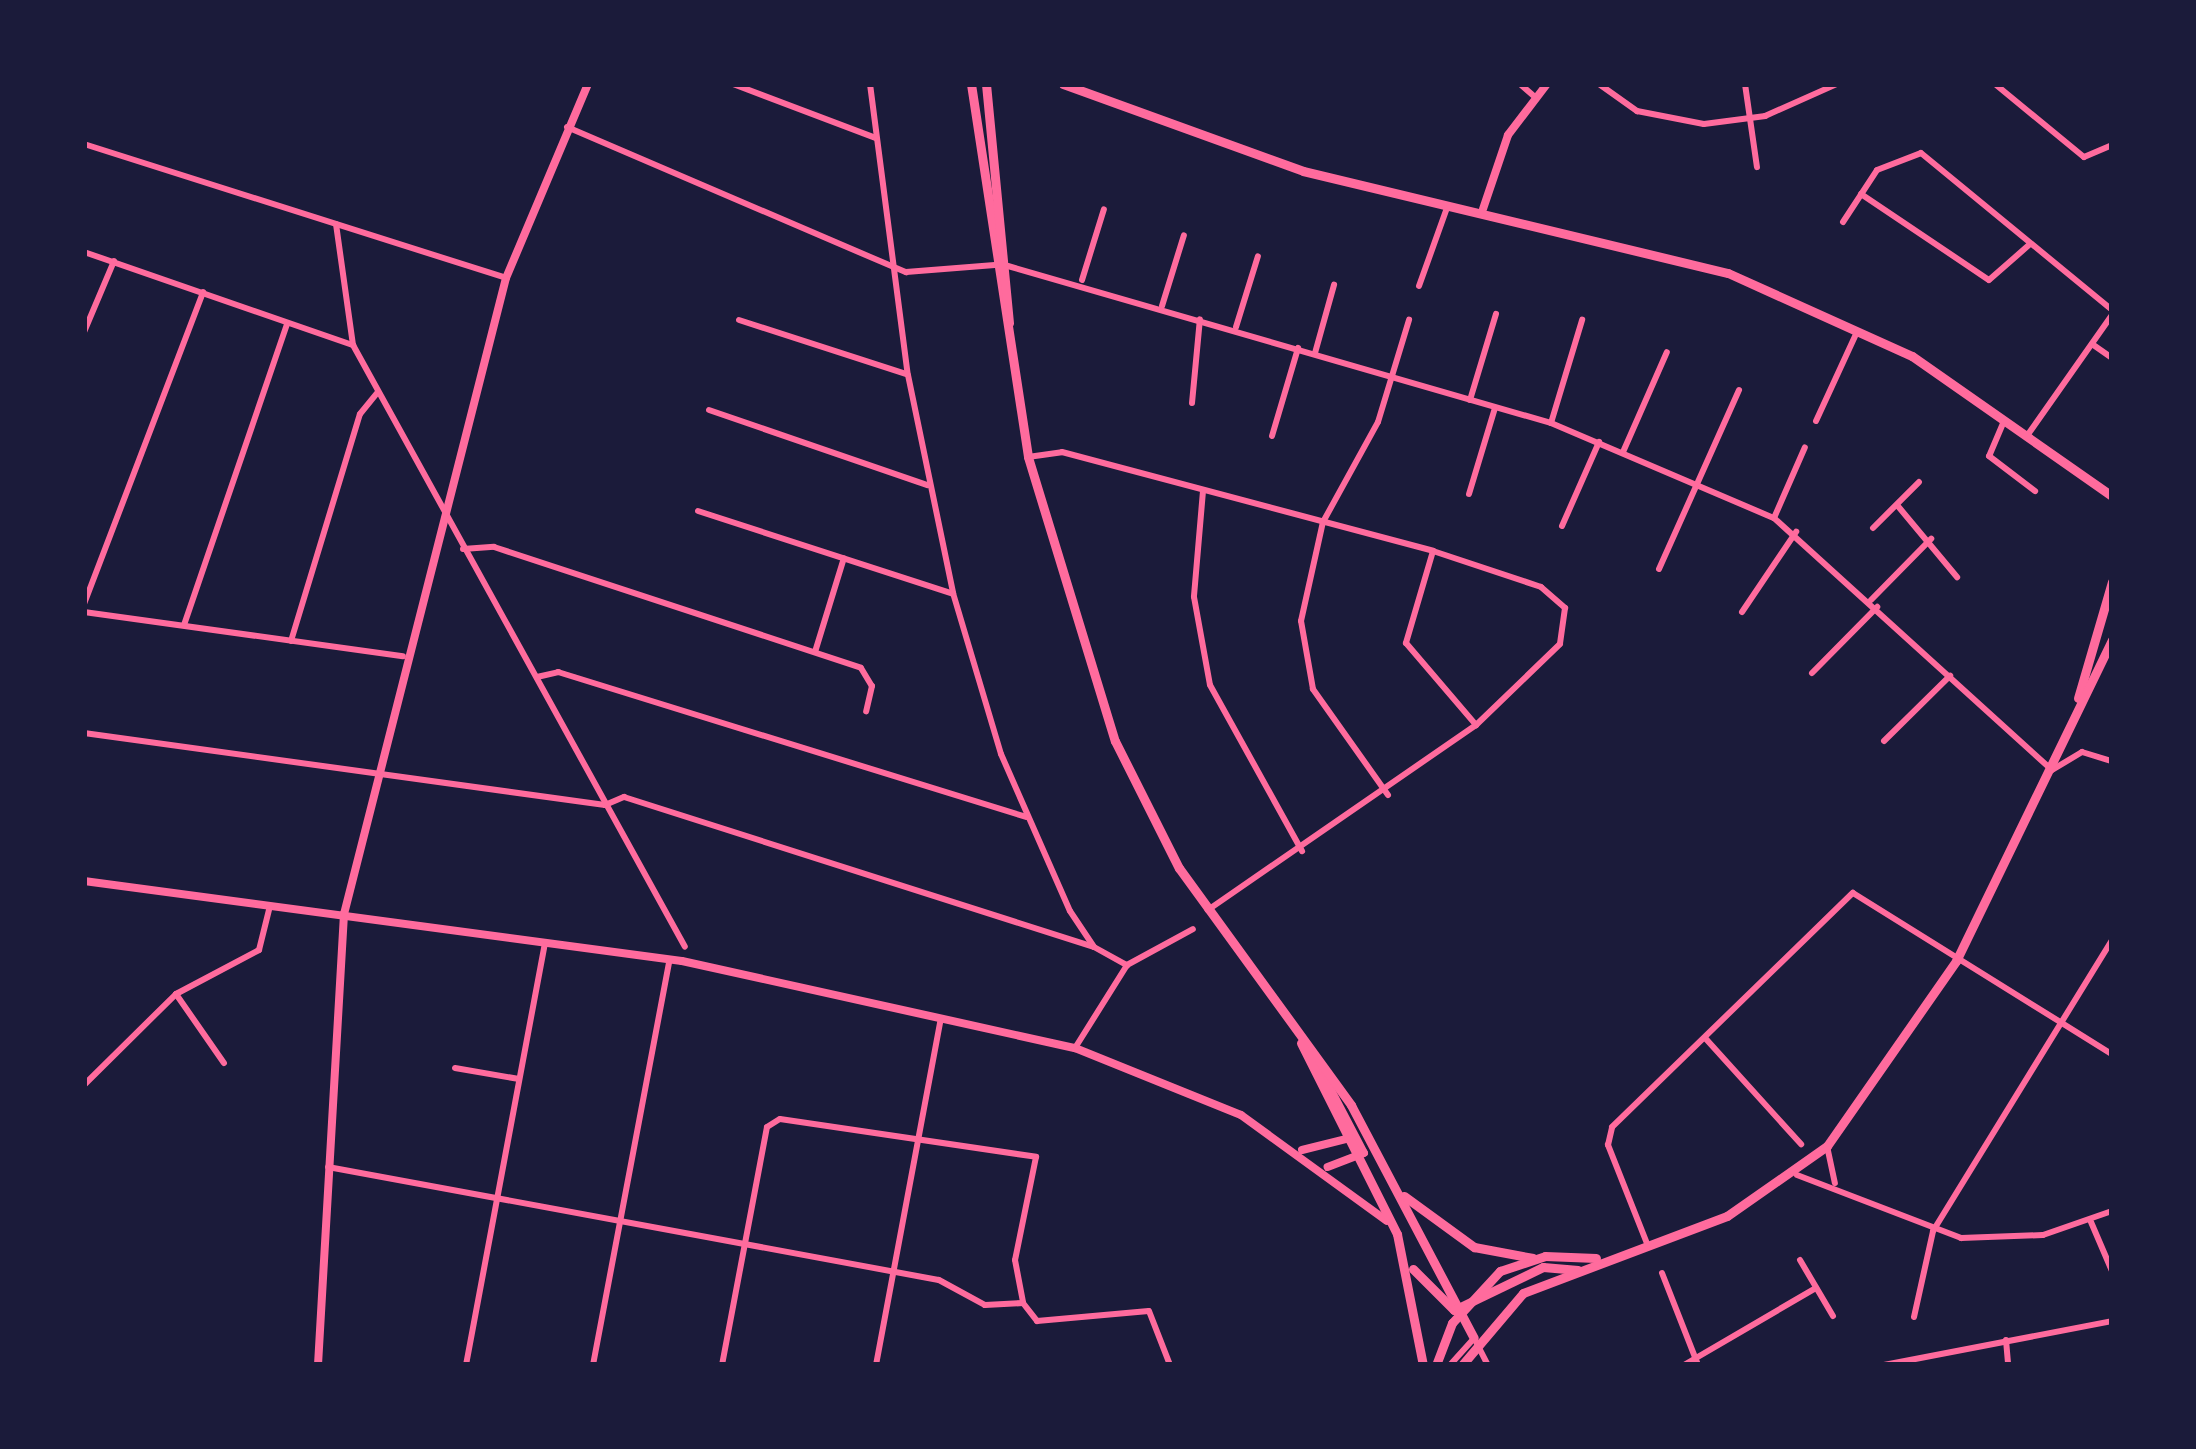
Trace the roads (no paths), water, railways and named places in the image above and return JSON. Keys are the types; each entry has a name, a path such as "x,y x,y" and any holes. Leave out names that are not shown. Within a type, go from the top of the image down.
{"main road":[{"path":"318,1365 344,914 403,656 506,278 588,84"},
{"path":"971,84 995,265 1028,457 1115,741 1208,910 1373,1143 1474,1338"},
{"path":"986,84 1008,266 1008,339"},
{"path":"1483,209 1508,135 1547,84"},
{"path":"1064,85 1223,147 1728,273 1858,329 2006,418 2112,496"},
{"path":"1462,1365 1474,1338 1511,1301 1601,1259 1648,1247 1797,1174 1827,1146 1956,961 2052,770 2112,582"},
{"path":"2069,726 2112,640"},
{"path":"84,881 670,959 1075,1048 1300,1150 1327,1167 1397,1234"},
{"path":"1297,1033 1352,1138"},
{"path":"1311,1051 1397,1234 1406,1260 1423,1365"},
{"path":"1300,1150 1352,1138 1373,1143"},
{"path":"1327,1167 1360,1160"},
{"path":"1400,1192 1474,1247 1533,1258 1601,1259"},
{"path":"1436,1365 1461,1310 1499,1271 1533,1258"},
{"path":"1406,1260 1443,1305 1461,1310 1538,1268 1577,1270"}],"street":[{"path":"734,84 878,138"},
{"path":"870,84 908,375 952,593 1027,817 1094,947"},
{"path":"1520,84 1536,98"},
{"path":"1599,84 1662,118 1751,119 1837,84"},
{"path":"1745,84 1757,166"},
{"path":"1995,84 2084,157 2112,145"},
{"path":"567,127 892,267 995,265"},
{"path":"84,144 506,278"},
{"path":"1843,222 1877,170 1921,153 2025,230 2029,245 2112,313 2029,434"},
{"path":"1861,194 1989,280 2029,245"},
{"path":"1419,286 1449,202"},
{"path":"1082,281 1104,209"},
{"path":"336,224 353,345 442,514 685,946"},
{"path":"1162,306 1184,235"},
{"path":"84,252 353,345"},
{"path":"1235,328 1258,256"},
{"path":"84,332 114,261"},
{"path":"1008,266 1082,281 1551,424 1774,518 1796,532 2052,770 2082,752 2112,760"},
{"path":"1315,353 1334,285"},
{"path":"203,292 84,608 403,656"},
{"path":"1470,400 1496,314"},
{"path":"1192,403 1200,318"},
{"path":"739,320 908,375"},
{"path":"1388,795 1307,670 1301,621 1323,523 1392,376 1408,320"},
{"path":"1551,424 1582,320"},
{"path":"184,626 287,324"},
{"path":"1816,421 1858,329"},
{"path":"2092,344 2112,358"},
{"path":"1272,436 1298,348"},
{"path":"1623,452 1667,352"},
{"path":"1659,569 1739,390"},
{"path":"291,641 360,414 377,393"},
{"path":"1469,494 1495,408"},
{"path":"710,410 928,485"},
{"path":"2006,418 1989,456 2035,491"},
{"path":"1562,526 1599,442"},
{"path":"1774,518 1805,447"},
{"path":"1028,457 1062,452 1433,551 1550,591 1568,620 1561,644 1476,725 1388,795 1208,910"},
{"path":"1873,528 1919,482"},
{"path":"1203,491 1194,597 1210,685 1303,851"},
{"path":"1897,505 1931,539 1957,577"},
{"path":"698,511 952,593"},
{"path":"1742,612 1796,532"},
{"path":"1812,673 1931,539"},
{"path":"463,549 494,547 861,668 872,686 866,710"},
{"path":"1433,551 1406,643 1476,725"},
{"path":"814,652 844,558"},
{"path":"537,677 558,672 1027,817"},
{"path":"1884,741 1951,676"},
{"path":"84,734 605,805 624,797 1094,947 1127,965"},
{"path":"1648,1247 1610,1137 1853,893 2112,1054"},
{"path":"84,1085 176,994 259,950 270,906"},
{"path":"1075,1048 1127,965 1193,928"},
{"path":"1914,1317 1933,1232 2112,940"},
{"path":"466,1365 545,942"},
{"path":"593,1365 670,959"},
{"path":"176,994 224,1063"},
{"path":"876,1365 941,1018"},
{"path":"1706,1039 1801,1144"},
{"path":"454,1068 520,1079"},
{"path":"722,1365 766,1127 779,1119 917,1144 1036,1156 1015,1260 1023,1303 1033,1320 1148,1310 1170,1365"},
{"path":"1827,1146 1835,1185"},
{"path":"328,1167 892,1271 985,1305 1023,1303"},
{"path":"1797,1174 1835,1185 1933,1232 2020,1239 2091,1222 2112,1211"},
{"path":"2091,1222 2112,1271"},
{"path":"1800,1260 1833,1316"},
{"path":"1662,1274 1697,1363"},
{"path":"1684,1365 1697,1363 1816,1288"},
{"path":"1884,1365 1909,1355 2112,1321"},
{"path":"1450,1365 1474,1338 1488,1365"},
{"path":"2006,1340 2008,1365"},
{"path":"1909,1355 1910,1365"}]}
